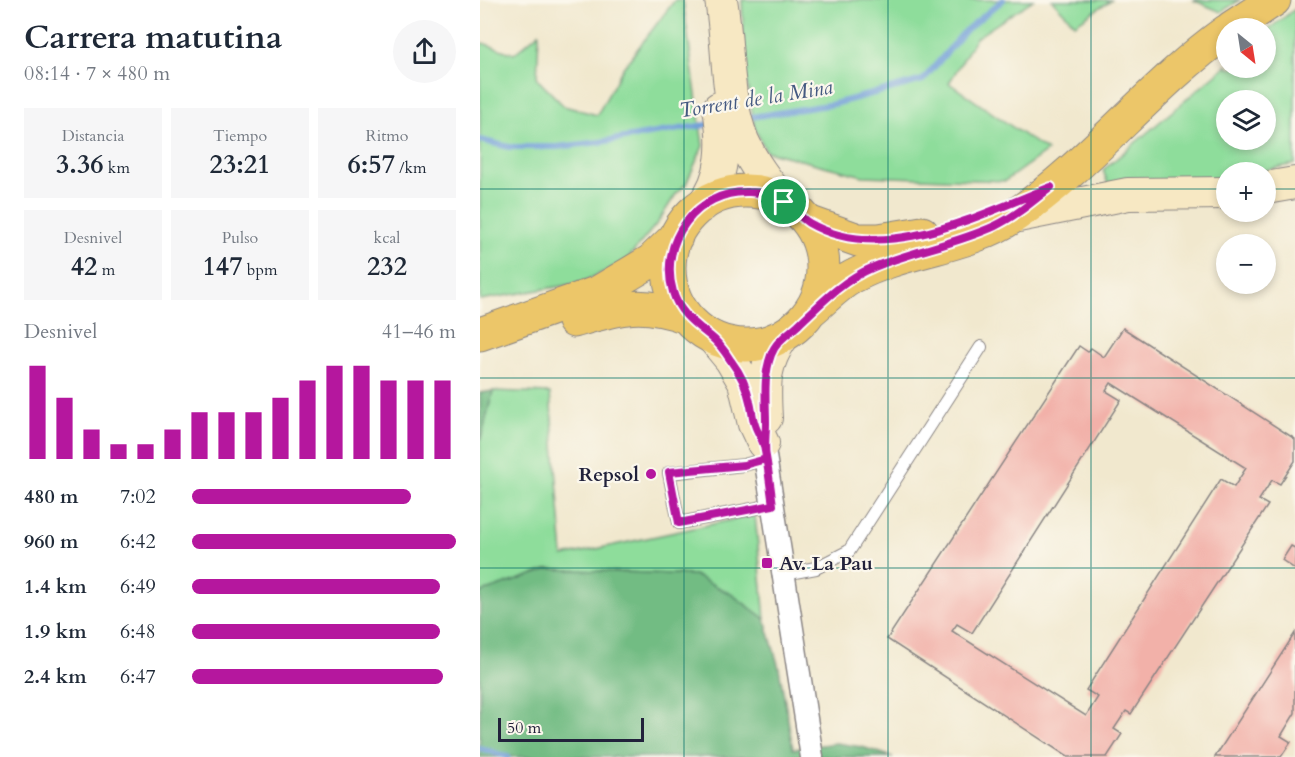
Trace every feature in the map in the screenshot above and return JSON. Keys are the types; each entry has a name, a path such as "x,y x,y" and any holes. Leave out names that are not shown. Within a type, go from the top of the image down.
{"main road":[{"path":"1246,18 1274,0"},
{"path":"676,237 669,265 670,277 673,293 686,317 712,337 738,345 755,345 772,341 794,328 810,311 855,275 893,260 969,237 1013,217 1051,187 1153,94 1216,41"},
{"path":"480,334 599,292 651,261 676,237 687,219 702,206 717,198 742,192 767,195 796,212 858,240 879,240 914,235 969,219 1051,187"},
{"path":"796,212 818,239 822,256 823,271 817,299 810,311"},
{"path":"480,348 626,307 657,308 686,317"}],"street":[{"path":"702,206 715,186 723,155 724,140 706,0"},
{"path":"721,0 735,112 742,140 764,178 796,212"},
{"path":"727,44 729,0"},
{"path":"1276,186 1295,183"},
{"path":"1013,217 1128,194 1216,192"},
{"path":"783,336 771,353 764,380 765,451 812,757"},
{"path":"712,337 731,360 744,382 751,402 754,424 765,451"}],"lane":[{"path":"784,574 816,568 849,552 981,347"},
{"path":"765,451 744,465 669,472 679,523 773,505"}],"green space":[{"path":"675,0 683,0 703,146 686,184 625,262 580,283 480,300 480,44 483,43 514,54 539,33 537,79 564,106 597,115 623,68"},
{"path":"742,0 1033,0 976,38 949,83 1047,151 1005,181 863,176 766,151 755,129 745,72"},
{"path":"1052,0 1111,0 1075,24"},
{"path":"1193,0 1240,0 1221,12"},
{"path":"1295,9 1295,164 1276,168 1276,162 1216,162 1216,180 1108,184 1103,170 1216,74 1216,78 1276,78 1276,23"},
{"path":"493,391 550,393 563,556 755,515 765,619 731,594 694,575 549,569 480,593 480,442"},
{"path":"493,391 480,442 480,393"},
{"path":"549,569 694,575 731,594 765,619 779,668 793,749 836,743 862,747 893,757 480,757 480,593"}],"building":[{"path":"1123,328 1295,439 1295,461 1280,484 1272,480 1259,500 1268,505 1131,714 1126,711 1114,729 1122,734 1107,757 1068,757 887,639 1079,346 1088,352 1091,348 1104,357","holes":["1111,383 1246,468 1234,487 1221,479 1086,690 1098,697 1086,716 952,631 957,624 972,633 1121,400 1106,391"]},
{"path":"1291,546 1295,548 1295,569 1282,560"},
{"path":"1295,633 1295,713 1281,736 1291,742 1281,757 1215,757"}],"waterway":[{"name":"Torrent de la Mina","path":"745,118 834,104 923,80 966,30 1003,0"},
{"name":"Torrent de la Mina","path":"480,140 509,147 557,147 711,124"},
{"path":"480,748 508,757"}],"place":[{"name":"Repsol","path":"651,474"},
{"name":"Av. La Pau","path":"767,563"}],"route":[{"path":"784,202 767,195 750,192 734,193 717,198 702,206 687,219 672,249 669,265 670,277 673,293 679,306 686,317 712,337 731,360 744,382 751,402 754,424 763,443 773,505 679,523 669,472 744,465 766,459 763,443 766,426 764,380 771,353 783,336 810,311 855,275 993,227 1013,217 1051,187 941,228 879,240 858,240 840,235 808,222 784,202"}]}
